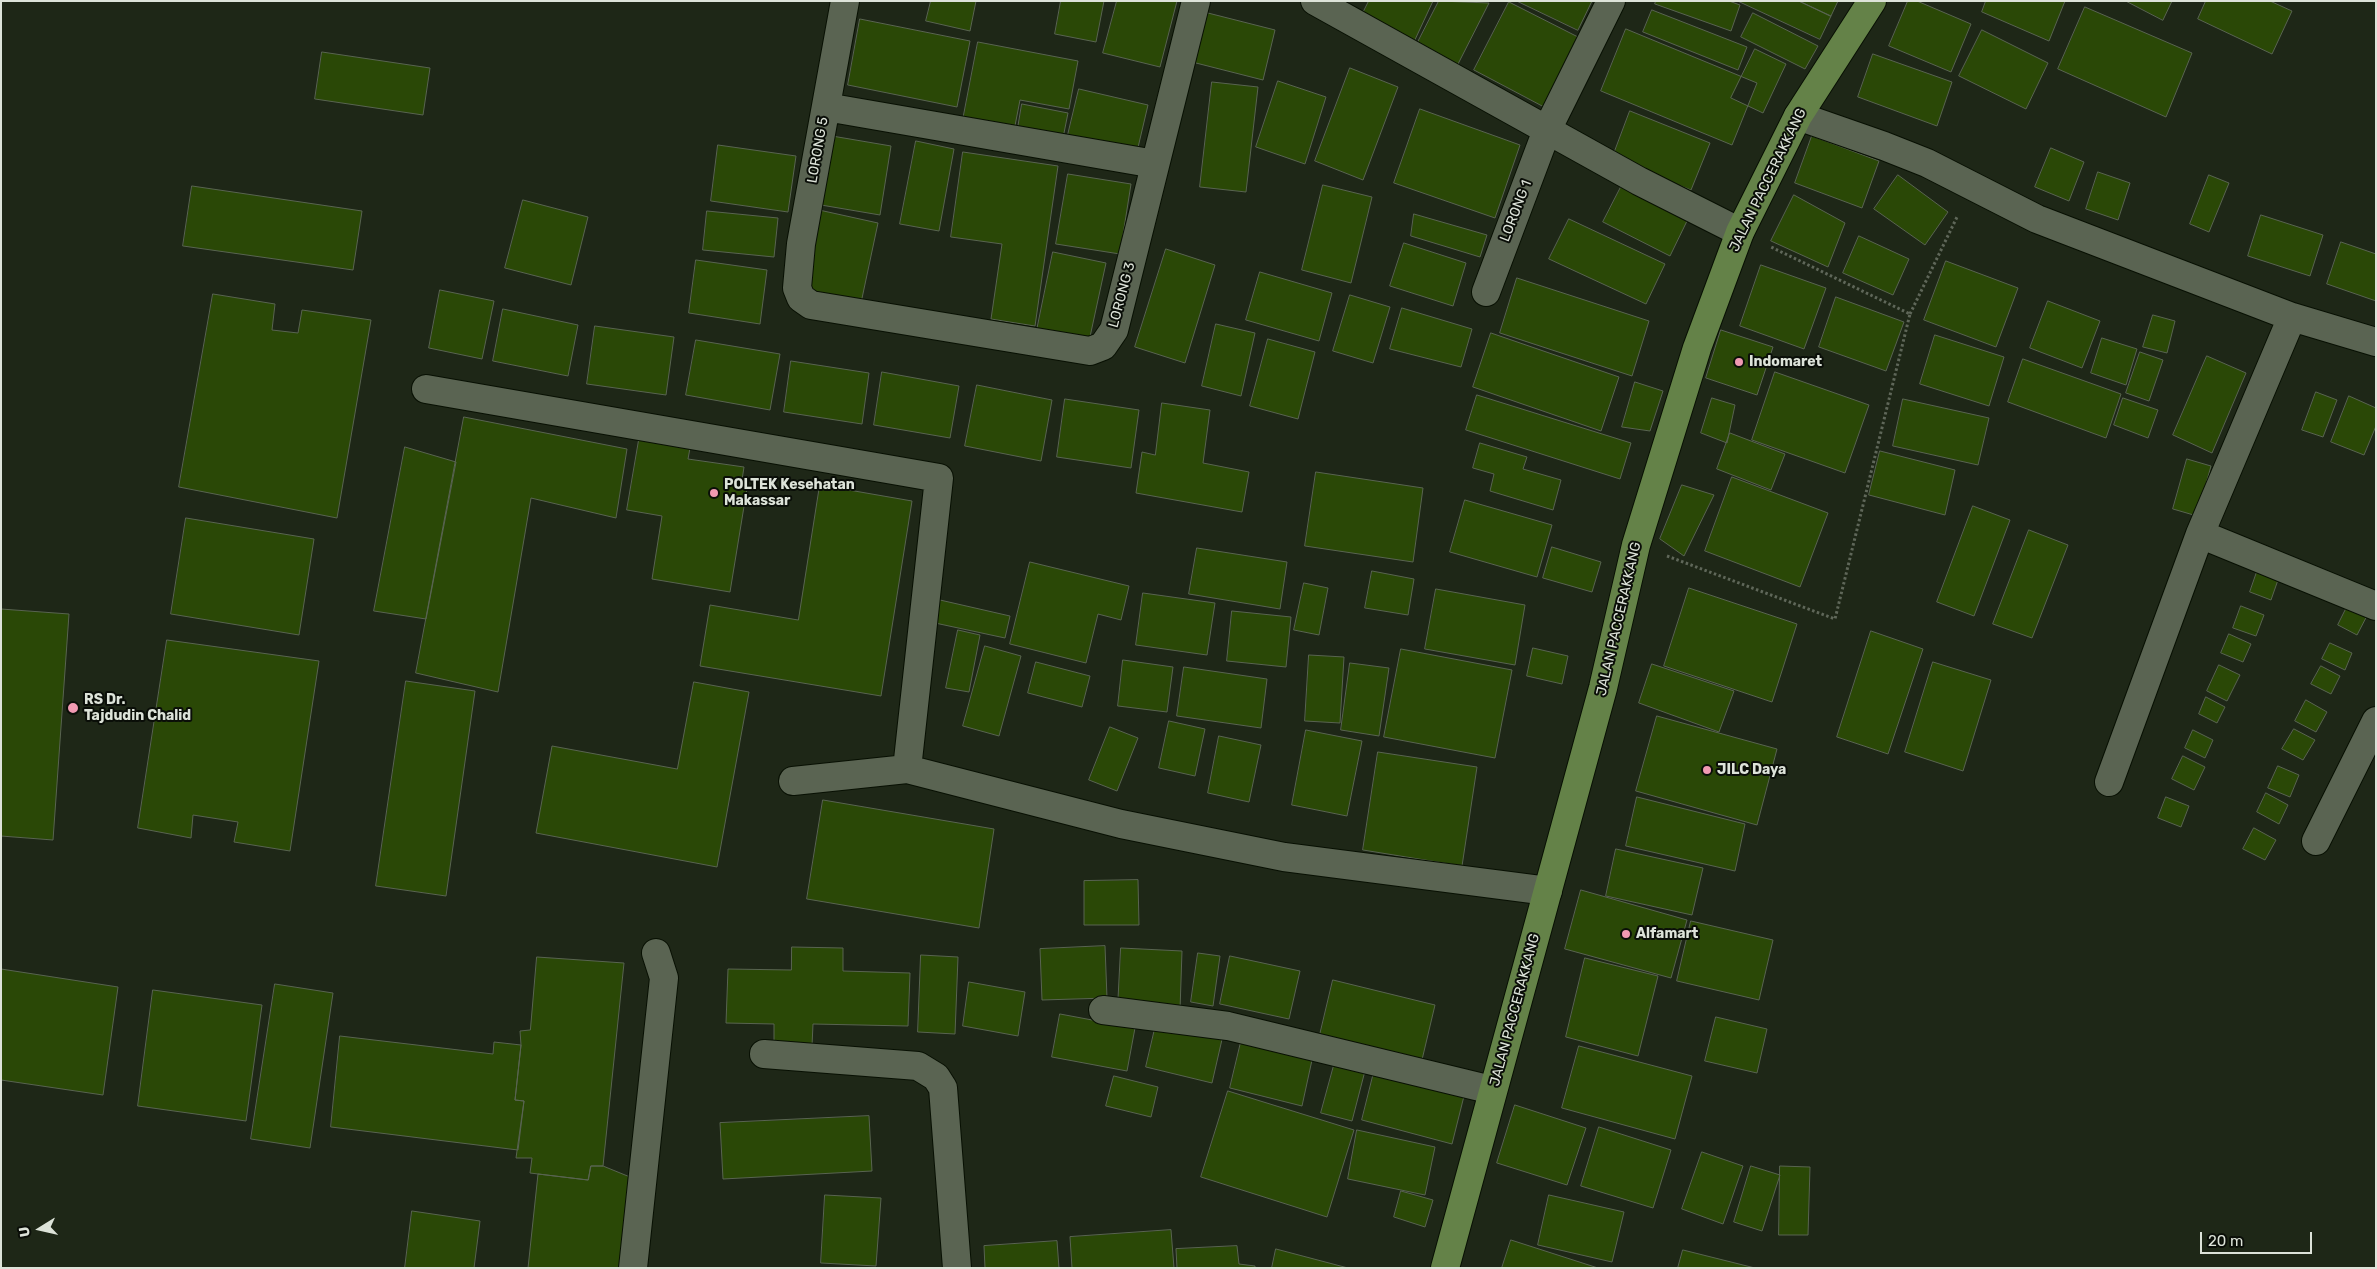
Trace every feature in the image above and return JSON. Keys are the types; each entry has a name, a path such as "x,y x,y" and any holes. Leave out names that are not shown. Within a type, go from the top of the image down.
{"main road":[{"name":"JALAN PACCERAKKANG","path":"1444,1268 1603,688 1636,545 1697,348 1740,232 1798,116 1872,1"}],"street":[{"name":"LORONG 5","path":"801,298 797,288 801,244 845,1"},
{"name":"LORONG 3","path":"801,298 811,304 1071,350 1090,351 1103,346 1114,330 1196,1"},
{"path":"1315,1 1547,130 1740,232"},
{"name":"LORONG 1","path":"1486,292 1547,130 1611,1"},
{"path":"826,107 1155,164"},
{"path":"1798,116 1884,146 1972,185 2037,219 2292,317 2376,342"},
{"path":"2109,782 2200,534 2292,317"},
{"path":"426,389 940,478 906,769"},
{"path":"2200,534 2376,606"},
{"path":"2316,841 2376,721"},
{"path":"793,781 906,769 1122,824 1284,857 1548,891"},
{"path":"633,1268 664,978 656,953"},
{"path":"1103,1010 1228,1026 1492,1090"},
{"path":"764,1054 918,1066 936,1076 943,1088 957,1268"}],"path":[{"path":"1636,545 1835,619 1910,314 1972,185"},
{"path":"1740,232 1910,314"}],"building":[{"path":"931,1 976,1 970,31 926,21"},
{"path":"1061,1 1104,1 1096,42 1055,34"},
{"path":"1117,1 1177,1 1160,67 1103,53"},
{"path":"1369,1 1433,1 1413,44 1360,19"},
{"path":"1439,1 1489,3 1457,66 1417,44"},
{"path":"1517,1 1592,1 1578,30"},
{"path":"1656,1 1729,1 1740,5 1731,31 1655,4"},
{"path":"1738,1 1799,1 1831,16 1820,39"},
{"path":"1799,1 1838,1 1831,16"},
{"path":"1908,1 1917,1 1971,24 1951,72 1889,46"},
{"path":"1986,1 2065,1 2049,41 1982,12"},
{"path":"2126,1 2172,1 2163,20"},
{"path":"2206,1 2270,1 2292,11 2272,54 2198,19"},
{"path":"1509,2 1578,37 1544,107 1474,70"},
{"path":"2085,7 2192,53 2166,117 2058,69"},
{"path":"1652,10 1747,47 1738,70 1643,32"},
{"path":"1204,12 1275,30 1263,80 1192,62"},
{"path":"1753,13 1818,46 1805,69 1741,37"},
{"path":"860,19 970,41 957,107 848,85"},
{"path":"1626,29 1757,83 1732,145 1601,91"},
{"path":"1982,30 2048,63 2026,109 1959,76"},
{"path":"978,42 1078,61 1069,109 1020,100 1013,136 962,125"},
{"path":"1755,49 1786,64 1763,113 1731,98"},
{"path":"322,52 430,68 423,115 315,99"},
{"path":"1873,54 1952,82 1937,126 1858,97"},
{"path":"1350,68 1398,87 1363,180 1315,161"},
{"path":"1278,81 1326,97 1305,164 1256,147"},
{"path":"1212,82 1258,87 1246,192 1200,187"},
{"path":"1079,89 1148,105 1136,156 1067,139"},
{"path":"1022,104 1068,113 1062,143 1017,134"},
{"path":"1420,109 1520,145 1495,218 1394,183"},
{"path":"1630,111 1710,143 1691,190 1612,159"},
{"path":"832,136 891,146 880,215 821,205"},
{"path":"1812,136 1879,161 1862,208 1795,183"},
{"path":"916,141 954,149 939,231 900,224"},
{"path":"718,145 796,156 788,212 711,201"},
{"path":"2051,148 2084,162 2069,201 2035,187"},
{"path":"963,152 1058,166 1035,326 991,319 1002,244 951,237"},
{"path":"2098,172 2130,183 2118,220 2086,209"},
{"path":"1068,174 1131,184 1120,254 1056,244"},
{"path":"1898,175 1948,212 1925,245 1874,209"},
{"path":"2209,175 2229,183 2209,232 2190,224"},
{"path":"1323,185 1372,197 1351,283 1302,270"},
{"path":"192,186 362,211 353,270 183,246"},
{"path":"1621,187 1687,221 1670,256 1603,222"},
{"path":"1794,195 1845,223 1828,267 1771,241"},
{"path":"523,200 588,217 571,285 505,268"},
{"path":"819,210 878,223 861,303 803,290"},
{"path":"707,211 778,218 774,257 703,250"},
{"path":"1414,214 1487,235 1480,257 1411,236"},
{"path":"2261,215 2323,235 2310,276 2248,256"},
{"path":"1569,219 1665,264 1646,304 1549,259"},
{"path":"1859,236 1909,259 1893,295 1843,273"},
{"path":"2341,242 2376,254 2376,301 2327,284"},
{"path":"1404,243 1466,263 1453,306 1390,286"},
{"path":"1166,249 1215,265 1185,363 1135,347"},
{"path":"1053,252 1106,263 1088,346 1036,335"},
{"path":"696,260 767,270 760,324 689,313"},
{"path":"1946,261 2018,288 1996,347 1924,320"},
{"path":"1761,265 1826,288 1804,349 1740,326"},
{"path":"1260,272 1332,293 1319,341 1246,320"},
{"path":"1517,278 1649,321 1632,376 1500,333"},
{"path":"440,290 494,301 482,359 429,348"},
{"path":"213,294 275,304 272,330 298,333 302,310 371,320 337,518 179,487"},
{"path":"1350,295 1390,307 1373,363 1333,351"},
{"path":"1836,297 1904,322 1886,371 1819,347"},
{"path":"2048,301 2100,321 2082,368 2030,348"},
{"path":"1402,308 1472,329 1461,367 1390,349"},
{"path":"503,309 578,325 568,376 493,361"},
{"path":"2153,315 2175,321 2167,353 2143,347"},
{"path":"1216,324 1255,333 1241,396 1202,386"},
{"path":"595,326 674,337 666,395 587,384"},
{"name":"Indomaret","path":"1721,330 1773,347 1757,395 1706,378"},
{"path":"1491,333 1619,377 1601,431 1473,387"},
{"path":"1935,335 2004,357 1989,406 1920,384"},
{"path":"2102,338 2137,349 2126,385 2091,373"},
{"path":"1268,339 1315,352 1298,419 1250,406"},
{"path":"696,340 780,354 770,410 686,395"},
{"path":"2140,352 2163,360 2149,401 2126,393"},
{"path":"2207,356 2246,373 2212,453 2173,435"},
{"path":"2023,359 2121,394 2106,438 2008,402"},
{"path":"791,361 869,373 862,424 784,412"},
{"path":"882,372 959,386 950,438 874,425"},
{"path":"1775,372 1869,405 1845,473 1752,440"},
{"path":"1635,382 1663,391 1650,431 1622,427"},
{"path":"977,385 1052,400 1041,461 965,446"},
{"path":"2316,392 2337,400 2323,437 2302,430"},
{"path":"1477,395 1631,443 1620,479 1466,430"},
{"path":"2349,396 2376,408 2376,426 2364,455 2331,442"},
{"path":"1712,398 1735,405 1727,443 1701,433"},
{"path":"2123,398 2158,410 2148,438 2114,425"},
{"path":"1065,399 1139,410 1131,468 1057,457"},
{"path":"1903,399 1989,418 1978,465 1893,446"},
{"path":"1162,403 1210,410 1203,463 1249,472 1242,512 1136,493 1142,452 1155,455"},
{"path":"464,417 627,449 616,518 531,498 498,692 416,673"},
{"path":"1730,433 1785,454 1771,490 1717,469"},
{"path":"639,440 690,448 688,459 744,467 742,480 748,482 730,592 652,579 662,516 627,510"},
{"path":"1480,443 1527,457 1523,469 1561,480 1553,510 1490,491 1494,474 1473,468"},
{"path":"405,447 456,462 426,619 374,611"},
{"path":"1880,451 1955,470 1945,515 1869,495"},
{"path":"2187,459 2211,466 2197,516 2173,509"},
{"path":"1316,472 1423,488 1413,562 1305,546"},
{"path":"1732,477 1828,513 1800,587 1705,551"},
{"path":"820,485 912,501 881,696 700,666 710,605 798,620"},
{"path":"1682,485 1714,495 1684,556 1660,539"},
{"path":"1465,500 1552,525 1537,577 1450,552"},
{"path":"1973,506 2010,520 1974,616 1937,602"},
{"path":"186,518 314,539 299,635 171,614"},
{"path":"2029,530 2068,545 2032,638 1993,624"},
{"path":"1552,547 1601,562 1592,592 1543,578"},
{"path":"1197,548 1287,562 1280,609 1189,594"},
{"path":"1030,562 1129,586 1121,620 1098,614 1086,663 1010,644"},
{"path":"2258,569 2279,577 2271,600 2250,592"},
{"path":"1372,571 1414,579 1408,615 1365,608"},
{"path":"1304,583 1328,588 1319,635 1294,630"},
{"path":"1689,588 1797,624 1772,702 1664,666"},
{"path":"1436,589 1525,605 1515,665 1425,649"},
{"path":"1143,593 1215,603 1207,655 1136,645"},
{"path":"2351,599 2370,610 2357,635 2338,625"},
{"path":"940,600 1010,616 1005,638 935,623"},
{"path":"2241,606 2264,615 2256,636 2233,628"},
{"path":"1,609 69,614 53,840 1,836"},
{"path":"1232,611 1291,617 1286,667 1227,661"},
{"path":"958,630 980,635 969,692 946,688"},
{"path":"1871,631 1923,649 1888,754 1837,737"},
{"path":"2229,634 2251,644 2243,662 2221,653"},
{"path":"167,640 319,661 290,851 234,842 238,822 193,815 191,838 138,828"},
{"path":"2330,643 2352,653 2345,670 2322,659"},
{"path":"985,646 1021,656 999,736 963,726"},
{"path":"1533,648 1568,656 1562,684 1527,676"},
{"path":"1401,649 1512,670 1495,758 1384,737"},
{"path":"1309,655 1344,657 1340,723 1305,721"},
{"path":"1123,660 1173,667 1167,712 1118,706"},
{"path":"1036,662 1090,676 1082,707 1028,693"},
{"path":"1933,662 1991,680 1963,771 1905,752"},
{"path":"1350,663 1389,668 1379,736 1341,730"},
{"path":"1652,664 1734,691 1719,732 1639,703"},
{"path":"2219,665 2240,675 2227,701 2207,691"},
{"path":"2321,666 2340,676 2331,694 2311,684"},
{"path":"1184,667 1267,679 1261,728 1177,716"},
{"path":"406,681 475,691 446,896 376,886"},
{"path":"694,682 749,692 717,867 536,833 552,746 677,769"},
{"path":"2206,697 2225,707 2217,723 2199,714"},
{"path":"2306,700 2327,712 2316,732 2295,721"},
{"name":"JILC Daya","path":"1657,716 1777,749 1757,825 1636,791"},
{"path":"1169,721 1205,729 1195,776 1159,768"},
{"path":"1110,727 1138,738 1117,791 1089,780"},
{"path":"2294,729 2315,740 2303,760 2282,749"},
{"path":"1306,730 1362,741 1347,816 1292,805"},
{"path":"2193,730 2213,740 2205,758 2185,748"},
{"path":"1219,736 1261,745 1249,802 1208,793"},
{"path":"1378,752 1477,767 1462,866 1363,850"},
{"path":"2183,756 2205,767 2194,790 2172,779"},
{"path":"2278,766 2299,775 2290,797 2268,788"},
{"path":"2266,793 2288,805 2279,824 2257,812"},
{"path":"1637,797 1745,824 1735,871 1626,846"},
{"path":"2166,797 2189,806 2181,827 2158,818"},
{"path":"823,800 994,829 979,928 807,899"},
{"path":"2254,828 2276,840 2265,860 2243,849"},
{"path":"1616,849 1703,868 1692,915 1606,896"},
{"path":"1138,880 1139,925 1084,925 1084,881"},
{"name":"Alfamart","path":"1581,890 1687,920 1671,978 1565,949"},
{"path":"1691,921 1773,940 1759,1000 1677,981"},
{"path":"1105,946 1107,998 1042,1000 1040,949"},
{"path":"792,947 843,948 843,971 910,973 908,1026 813,1024 812,1046 774,1045 774,1024 726,1023 728,969 791,970"},
{"path":"1121,948 1182,951 1180,1010 1118,1007"},
{"path":"1198,953 1220,956 1213,1006 1191,1002"},
{"path":"921,955 958,957 955,1034 918,1032"},
{"path":"1230,956 1300,971 1289,1019 1220,1004"},
{"path":"537,957 624,963 603,1166 591,1166 588,1180 530,1173 532,1158 516,1158 524,1101 515,1100 521,1045 520,1031 530,1030"},
{"path":"1585,958 1658,976 1638,1056 1566,1037"},
{"path":"1,969 118,987 103,1095 1,1080"},
{"path":"1333,980 1435,1005 1421,1064 1319,1039"},
{"path":"969,982 1025,992 1018,1036 963,1026"},
{"path":"275,984 333,993 310,1148 251,1139"},
{"path":"153,990 262,1005 246,1121 138,1106"},
{"path":"1060,1014 1135,1028 1127,1071 1052,1057"},
{"path":"1716,1017 1767,1029 1757,1073 1705,1061"},
{"path":"1157,1020 1223,1035 1212,1083 1146,1067"},
{"path":"340,1036 493,1054 494,1042 521,1045 515,1100 524,1101 518,1150 331,1127"},
{"path":"1241,1042 1312,1060 1302,1106 1230,1088"},
{"path":"1579,1046 1692,1076 1675,1139 1562,1108"},
{"path":"1336,1058 1366,1067 1352,1121 1321,1113"},
{"path":"1375,1068 1465,1092 1452,1144 1362,1120"},
{"path":"1114,1076 1158,1087 1151,1117 1106,1106"},
{"path":"1228,1091 1354,1130 1327,1217 1201,1177"},
{"path":"1515,1105 1586,1128 1567,1185 1497,1163"},
{"path":"869,1116 872,1171 723,1179 720,1123"},
{"path":"1599,1127 1671,1150 1653,1208 1581,1186"},
{"path":"1357,1130 1435,1147 1425,1195 1348,1179"},
{"path":"1702,1152 1743,1166 1723,1224 1682,1209"},
{"path":"591,1166 603,1166 630,1177 619,1268 528,1268 538,1174 588,1180"},
{"path":"1751,1166 1780,1175 1762,1231 1734,1222"},
{"path":"1780,1166 1810,1167 1808,1235 1779,1235"},
{"path":"1401,1191 1433,1200 1425,1227 1394,1217"},
{"path":"825,1195 881,1198 876,1266 821,1263"},
{"path":"1549,1195 1624,1212 1612,1262 1538,1245"},
{"path":"412,1211 480,1221 474,1268 405,1268"},
{"path":"1171,1230 1174,1268 1072,1268 1070,1237"},
{"path":"1511,1240 1598,1268 1502,1268"},
{"path":"1057,1241 1059,1268 985,1268 984,1246"},
{"path":"1237,1246 1239,1264 1255,1266 1255,1268 1177,1268 1176,1249"},
{"path":"1276,1249 1348,1268 1272,1268"},
{"path":"1683,1250 1755,1268 1678,1268"}],"place":[{"name":"Indomaret","path":"1739,362"},
{"name":"POLTEK Kesehatan Makassar","path":"714,493"},
{"name":"RS Dr. Tajdudin Chalid","path":"73,708"},
{"name":"JILC Daya","path":"1707,770"},
{"name":"Alfamart","path":"1626,934"}]}
